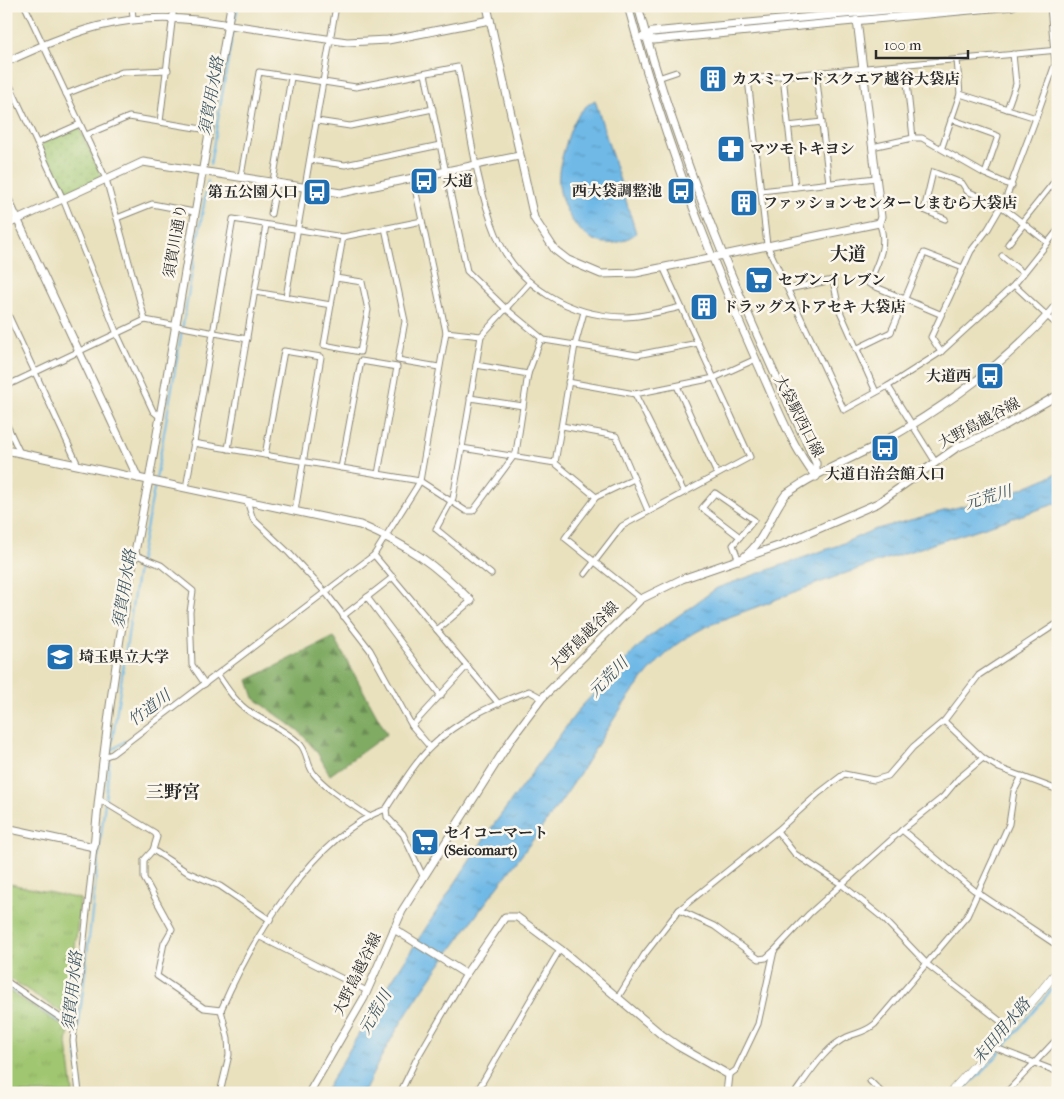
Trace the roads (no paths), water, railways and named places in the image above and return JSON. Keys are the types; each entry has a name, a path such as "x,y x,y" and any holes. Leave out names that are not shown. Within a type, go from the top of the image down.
{"main road":[{"path":"950,1093 998,1049 1008,1027 1058,970"}],"street":[{"path":"25,6 106,179 145,320"},
{"path":"132,6 132,18"},
{"path":"160,122 168,70 174,6"},
{"name":"須賀川通り","path":"94,847 103,757 134,554 149,480 230,6"},
{"path":"286,297 336,6"},
{"path":"487,6 534,218 555,250 583,268 601,274 617,275 664,269 879,223"},
{"name":"大袋駅西口線","path":"628,6 668,138 712,258 756,359 806,464 816,476"},
{"name":"大袋駅西口線","path":"638,6 658,78 722,256 816,464 816,476"},
{"path":"637,38 646,37 652,32 930,6"},
{"path":"856,13 1013,6"},
{"path":"942,352 931,337 940,314 970,251 988,230 1012,186 1055,64 1056,50 1050,6"},
{"path":"856,13 864,68 880,217 879,223 884,245 869,284 940,314"},
{"path":"6,62 44,45 98,25 132,18 174,17 331,41 388,40 490,20"},
{"path":"1056,50 748,79 768,246 844,410 888,386 942,352 1014,285 1058,230"},
{"path":"1006,109 1016,84 1014,54"},
{"path":"942,147 960,94 957,60"},
{"path":"904,64 913,138"},
{"path":"241,176 258,72 356,87 458,67 478,165 495,234 513,264 530,282 550,296 584,312 631,316 681,307"},
{"path":"66,94 122,72 168,70"},
{"path":"658,78 676,72"},
{"path":"816,73 829,183"},
{"path":"426,74 467,271 505,308 541,339 637,355 698,343"},
{"path":"783,76 796,187"},
{"path":"6,77 63,199 117,334 153,411 159,416"},
{"path":"271,214 290,78"},
{"path":"960,94 1036,118"},
{"path":"317,121 350,126 433,110"},
{"path":"86,136 129,117 208,130"},
{"path":"951,119 998,136 985,174"},
{"path":"788,126 822,122"},
{"path":"37,143 80,124"},
{"path":"872,147 913,138 922,138 942,147 985,174 1012,186"},
{"path":"310,160 345,165 440,145"},
{"path":"6,225 143,162 346,193 519,156"},
{"path":"1008,244 1054,182 1058,170"},
{"path":"945,219 924,210 933,172 962,183 967,191 1001,206 1048,242"},
{"path":"762,191 876,178"},
{"path":"103,757 112,754 206,684 374,555 420,481 446,332 413,179"},
{"path":"6,194 138,478"},
{"path":"117,218 152,204 194,212"},
{"path":"186,488 233,219 343,237 422,221"},
{"path":"228,449 266,224"},
{"path":"385,228 405,321 398,360 440,367"},
{"path":"336,278 362,282 368,310 360,352 324,346 343,237"},
{"path":"856,349 891,332 924,252 963,268"},
{"path":"1002,256 1023,273"},
{"path":"585,574 622,526 750,457 664,269"},
{"path":"788,289 832,280 838,309 876,392"},
{"path":"491,574 436,529 452,502 481,336 530,282"},
{"path":"1014,285 1058,326"},
{"path":"255,292 331,305"},
{"path":"740,537 702,508 715,493 754,520 740,537 733,545 739,561 753,549 776,507 786,494 912,425 972,384 1047,316 1058,303"},
{"path":"6,310 78,465"},
{"path":"555,463 575,345 584,312"},
{"path":"6,386 145,320 247,339"},
{"path":"446,332 481,336"},
{"path":"193,444 420,481 466,512 473,511 514,456 528,374 541,339"},
{"path":"265,455 284,351 321,357 295,511"},
{"path":"568,382 635,394 714,378 756,359"},
{"path":"341,468 361,361 397,367 378,474"},
{"path":"476,365 528,374"},
{"path":"677,386 717,474"},
{"path":"888,386 936,463"},
{"path":"635,394 684,492"},
{"name":"大野島越谷線","path":"309,1093 367,991 402,911 512,738 542,698 641,599 682,579 739,561 826,527 878,504 956,448 1004,426 1058,396"},
{"path":"470,398 523,406"},
{"path":"6,423 20,453"},
{"path":"562,426 616,436 648,511"},
{"path":"462,448 555,463 596,496"},
{"path":"6,450 295,511 360,526 386,536 412,550 444,572 471,600 437,630"},
{"path":"634,479 596,496 566,538 641,599"},
{"path":"247,501 253,519 289,553 326,593 370,650 412,726 430,748"},
{"path":"134,554 161,565 193,591 190,612 192,665 206,684"},
{"path":"374,555 499,704"},
{"path":"343,616 393,577"},
{"path":"367,598 441,696"},
{"path":"618,999 644,955 679,910 844,774 874,780 888,776 913,747 944,721 979,675 1058,623"},
{"path":"412,726 467,666"},
{"path":"218,674 236,701 250,712 274,724 300,744 305,750 312,772 323,784 368,816"},
{"path":"220,1093 229,1055 228,1038 221,1010 270,920 321,853 342,833 368,816 386,809 416,764 430,748 473,715 529,691 542,698"},
{"path":"944,721 983,758 999,768 1058,790"},
{"path":"679,910 714,926 759,959 766,958 841,884 943,797 958,779 983,758"},
{"path":"795,1093 815,1065 839,1042 847,1037 865,1032 875,1024 928,965 967,916 976,891 1009,824 1014,791 1022,776"},
{"path":"98,799 155,833 157,837 153,850 144,860 144,878 172,929 164,943 157,976 204,1008 221,1010"},
{"path":"386,809 387,816 403,834 423,876"},
{"path":"6,828 94,847 74,1027 74,1050 79,1093"},
{"path":"902,830 976,891 1058,946"},
{"path":"777,831 795,854 841,884 883,918 928,965 1008,1027"},
{"path":"153,850 187,872 220,886 270,920"},
{"path":"400,1093 416,1060 466,974 505,917 517,917 560,949 618,999 678,1046 729,1074"},
{"path":"394,928 466,974"},
{"path":"260,936 367,991"},
{"path":"476,1093 560,949"},
{"path":"729,1074 736,1070 758,1024 774,951"},
{"path":"6,981 74,1027"},
{"path":"1006,1093 1032,1063 1058,1038"},
{"path":"998,1049 1058,1072"},
{"path":"727,1093 729,1074"},
{"path":"870,1080 882,1093"}],"water":[{"path":"595,100 636,233 622,241 608,243 596,241 575,224 567,212 559,185 561,162 572,128 580,112"},
{"name":"元荒川","path":"1058,473 1058,503 875,563 726,618 696,632 668,653 632,693 572,786 427,984 388,1045 364,1093 324,1093 377,1003 489,831 580,708 646,639 717,588 839,545 873,530 1011,493"}],"waterway":[{"name":"須賀用水路","path":"235,21 238,6"},
{"name":"須賀用水路","path":"210,165 233,32"},
{"name":"須賀用水路","path":"156,479 208,181"},
{"name":"須賀用水路","path":"82,1093 77,1052 78,1032 111,751 137,574 155,484"},
{"name":"竹道川","path":"111,751 125,741"},
{"name":"末田用水路","path":"1003,1048 1058,982"},
{"path":"6,986 22,996"},
{"path":"24,998 67,1026"},
{"name":"末田用水路","path":"959,1093 985,1070 1000,1052"}],"place":[{"name":"カスミ フードスクエア越谷大袋店","path":"713,79"},
{"name":"マツモトキヨシ","path":"731,149"},
{"name":"大道","path":"424,181"},
{"name":"西大袋調整池","path":"681,191"},
{"name":"第五公園入口","path":"317,192"},
{"name":"ファッションセンターしまむら大袋店","path":"744,203"},
{"name":"セブン-イレブン","path":"759,280"},
{"name":"ドラッグストアセキ 大袋店","path":"704,307"},
{"name":"大道西","path":"990,376"},
{"name":"大道自治会館入口","path":"885,448"},
{"name":"埼玉県立大学","path":"60,657"},
{"name":"セイコーマート (Seicomart)","path":"425,842"}],"district":[{"name":"大道","path":"848,254"},
{"name":"三野宮","path":"173,792"}]}
